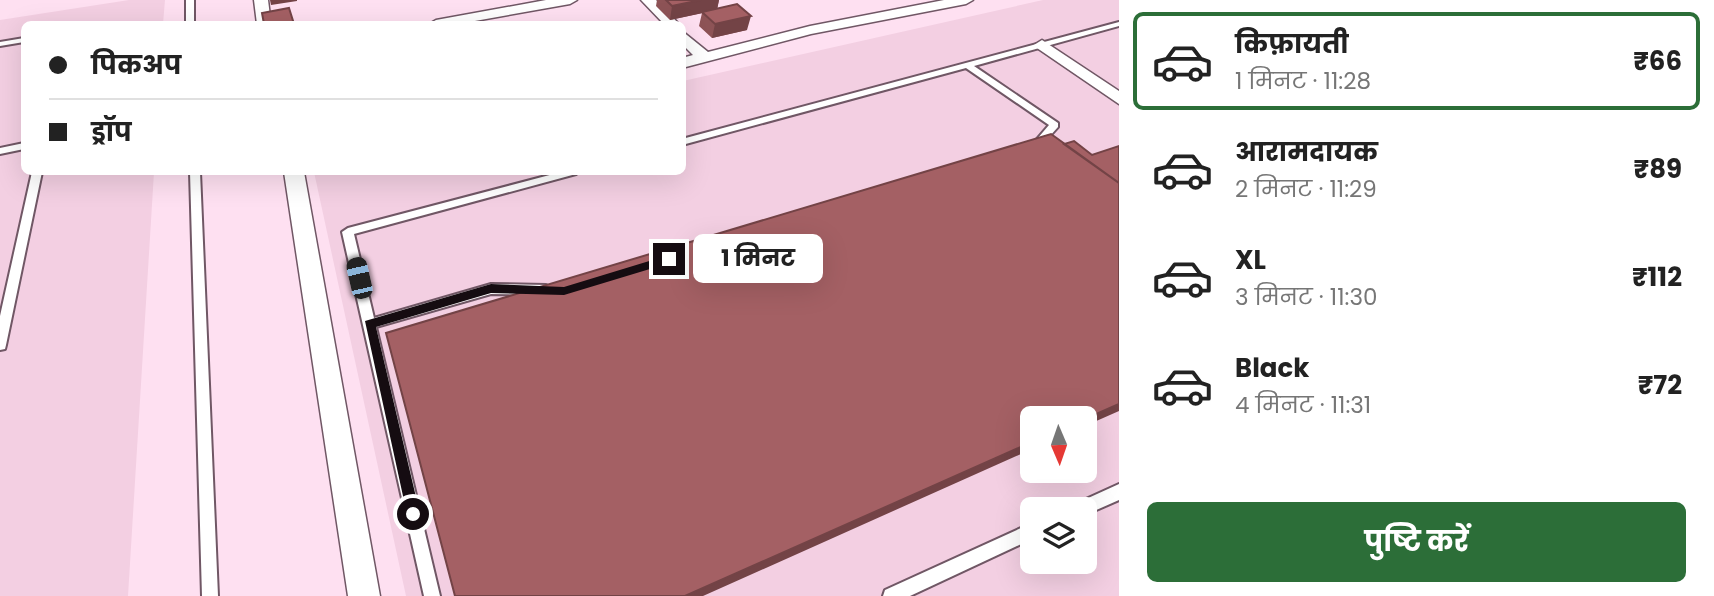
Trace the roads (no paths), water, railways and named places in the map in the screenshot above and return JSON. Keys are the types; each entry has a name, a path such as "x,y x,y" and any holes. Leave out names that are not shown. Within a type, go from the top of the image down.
{"street":[{"path":"261,0 264,21"},
{"path":"453,21 570,0"},
{"path":"648,0 669,21"},
{"path":"686,62 810,30 966,0"},
{"path":"686,39 705,58"},
{"path":"1042,45 1119,99"},
{"path":"294,175 364,596"}],"lane":[{"path":"190,0 190,21"},
{"path":"686,141 1119,24"},
{"path":"0,44 21,40"},
{"path":"967,65 1055,125 1038,146 1024,150"},
{"path":"0,151 21,147"},
{"path":"0,345 36,175"},
{"path":"195,175 210,596"},
{"path":"432,596 348,232 561,175"},
{"path":"370,324 491,289 564,291"},
{"path":"1097,502 1119,492"},
{"path":"891,596 1020,537"}]}
